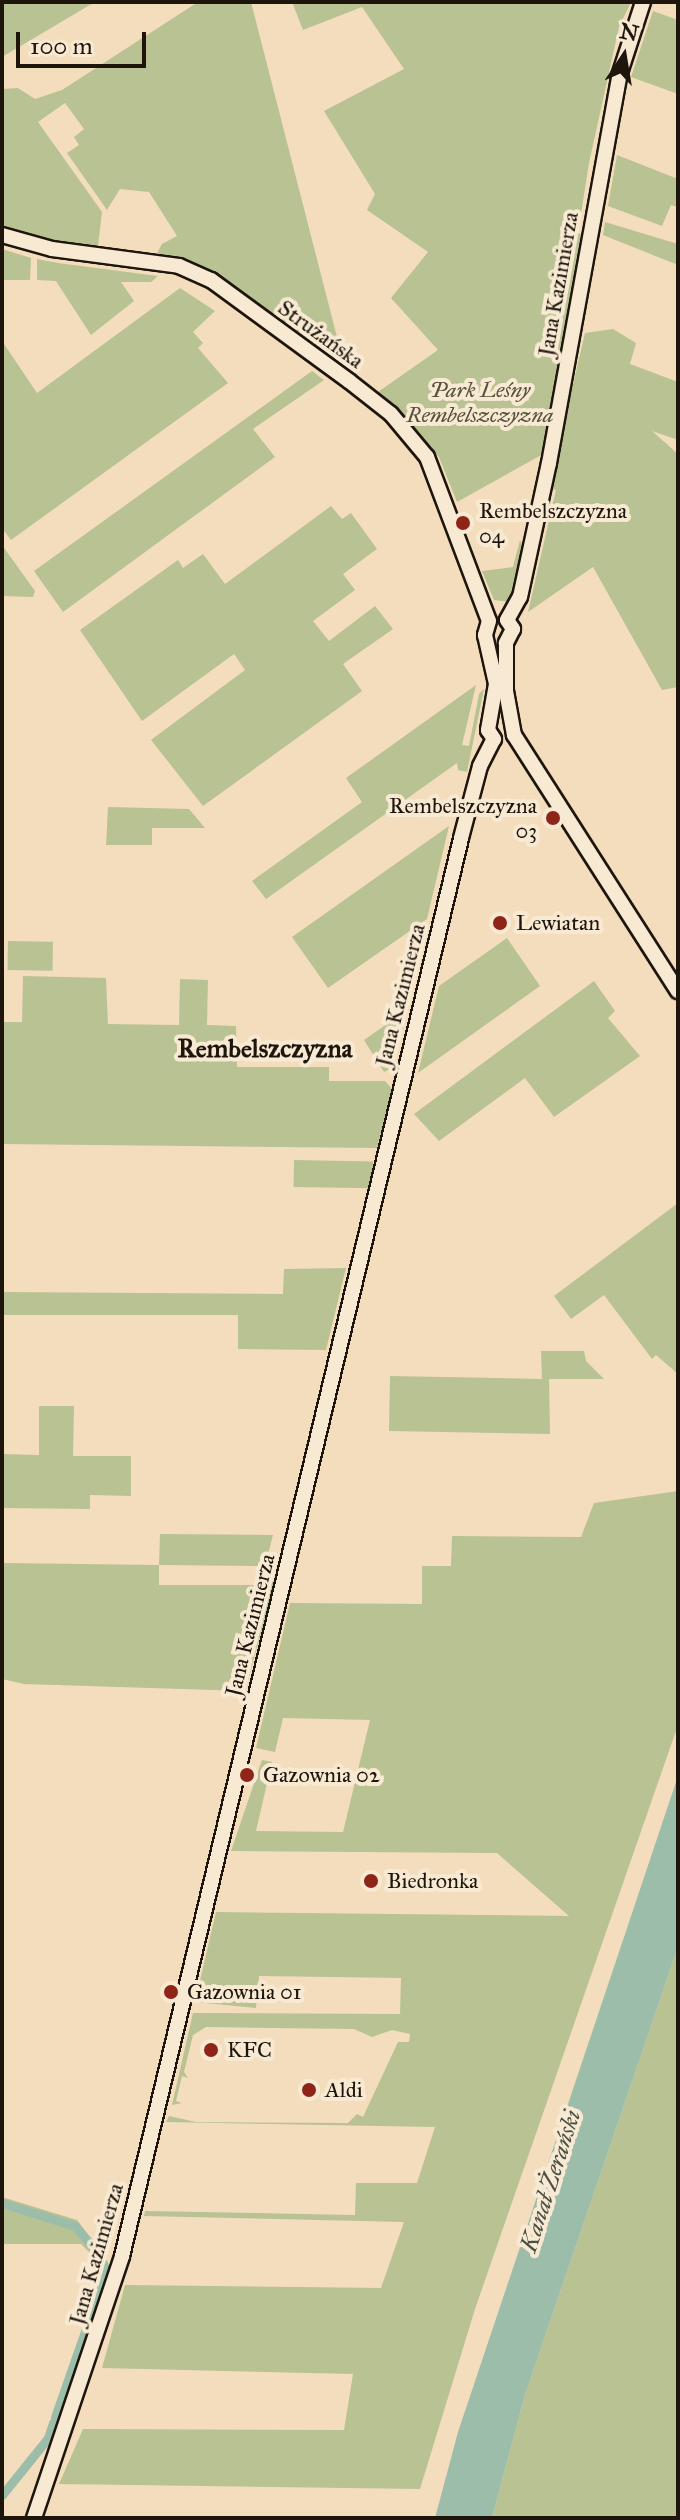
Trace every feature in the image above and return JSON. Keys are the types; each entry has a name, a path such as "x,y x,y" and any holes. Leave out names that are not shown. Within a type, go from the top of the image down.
{"main road":[{"name":"Jana Kazimierza","path":"507,620 523,586 616,89 643,2"},
{"name":"Strużańska","path":"2,235 52,249 179,266 211,280 342,375 391,414 427,457 489,621"},
{"path":"514,735 504,741 494,739 488,730 493,716 496,676 491,642 485,635 489,621 507,620 513,629 506,643 506,691 514,735 678,991"},
{"path":"491,642 506,643"},
{"path":"493,716 512,717"},
{"name":"Jana Kazimierza","path":"34,2518 122,2256 461,838 480,766 494,739"}],"green space":[{"path":"2,2 95,2 2,57"},
{"path":"198,2 251,2 338,341 333,361 210,272 157,253 162,244 177,236 149,192 120,189 107,210 67,153 79,145 74,137 84,129 65,103 38,122 102,212 98,246 57,243 2,226 2,89 18,88 35,99 62,90"},
{"name":"Park Leśny Rembelszczyzna","path":"292,2 631,2 619,27 589,163 578,233 584,236 545,453 457,502 439,457 378,392 438,350 391,298 428,252 367,210 375,194 324,111 404,69 362,7 303,30"},
{"path":"653,11 678,20 678,94 631,77"},
{"path":"617,155 678,179 678,207 671,205 662,226 608,206"},
{"path":"605,222 678,244 678,265 603,235"},
{"path":"2,249 31,258 30,280 2,280"},
{"path":"37,259 158,276 151,282 121,282 134,301 91,335 56,281 37,280"},
{"path":"180,288 215,311 193,332 203,343 198,348 228,383 11,540 2,528 2,341 37,393"},
{"path":"613,329 636,343 630,364 678,382 678,440 652,431 678,454 678,687 662,690 593,567 528,612 556,490 549,488 585,333"},
{"path":"312,371 324,380 253,429 275,457 63,612 34,571"},
{"path":"331,506 342,519 351,513 377,549 343,574 355,590 313,621 329,641 375,606 393,629 343,664 362,691 203,806 151,740 245,670 234,654 142,721 80,630 178,560 183,568 203,554 225,584"},
{"path":"520,540 524,548 511,602 494,600 482,571 513,567"},
{"path":"2,545 35,591 33,597 2,596"},
{"path":"476,685 462,745 469,746 479,694 484,689 467,772 458,770 457,763 266,899 252,881 362,802 346,778"},
{"path":"108,807 189,809 205,828 152,828 152,845 106,845"},
{"path":"449,826 427,919 328,988 292,937"},
{"path":"507,938 540,986 418,1073 439,986"},
{"path":"8,941 53,942 52,971 7,970"},
{"path":"23,976 106,978 108,1024 179,1025 180,979 208,980 207,1025 236,1026 237,1067 329,1067 329,1081 385,1081 392,1089 377,1148 2,1144 2,1022 22,1022"},
{"path":"594,981 615,1011 608,1018 640,1056 554,1117 525,1078 439,1141 414,1114"},
{"path":"407,1010 393,1068 384,1072 364,1040"},
{"path":"294,1160 373,1161 373,1188 294,1187"},
{"path":"678,1203 678,1374 656,1355 652,1359 604,1295 571,1319 554,1296"},
{"path":"346,1268 326,1350 238,1349 238,1315 2,1315 2,1292 283,1294 284,1269"},
{"path":"541,1351 584,1351 586,1361 604,1379 549,1379 550,1434 389,1431 390,1376 542,1379"},
{"path":"2,1406 4,1454 39,1455 39,1406 74,1406 73,1456 131,1456 131,1496 90,1495 90,1509 2,1508"},
{"path":"678,1491 678,1725 475,2309 420,2489 59,2484 83,2429 344,2430 353,2374 102,2368 125,2285 381,2288 404,2222 144,2216 145,2211 355,2215 356,2183 417,2183 435,2127 166,2122 169,2116 196,2122 348,2123 357,2114 363,2117 398,2042 409,2042 410,2034 392,2030 372,2037 354,2029 206,2027 193,2035 184,2072 188,2078 182,2076 176,2101 182,2103 172,2105 193,2013 400,2014 401,1978 259,1976 256,2008 195,2002 216,1912 569,1916 497,1853 231,1851 262,1760 272,1762 256,1831 343,1832 370,1720 283,1718 275,1752 256,1748 290,1603 422,1604 422,1566 451,1566 452,1536 581,1537 594,1503"},
{"path":"160,1534 273,1535 265,1566 159,1565"},
{"path":"2,1563 159,1565 159,1585 260,1585 262,1577 275,1582 245,1691 24,1684 2,1679"},
{"path":"678,1947 678,2518 492,2518 525,2395"},
{"path":"2,2197 77,2220 102,2253 91,2254 81,2244 2,2244"}],"water":[{"name":"Kanał Żerański","path":"678,1776 678,1947 525,2395 492,2518 435,2518 458,2432"}],"waterway":[{"path":"2,2203 75,2226 98,2253"},
{"path":"55,2417 106,2271 103,2263"},
{"path":"2,2495 48,2438 53,2423"}],"place":[{"name":"Rembelszczyzna 04","path":"463,523"},
{"name":"Rembelszczyzna 03","path":"553,818"},
{"name":"Lewiatan","path":"500,923"},
{"name":"Gazownia 02","path":"247,1775"},
{"name":"Biedronka","path":"371,1881"},
{"name":"Gazownia 01","path":"171,1992"},
{"name":"KFC","path":"211,2050"},
{"name":"Aldi","path":"309,2090"}],"district":[{"name":"Rembelszczyzna","path":"265,1049"}]}
